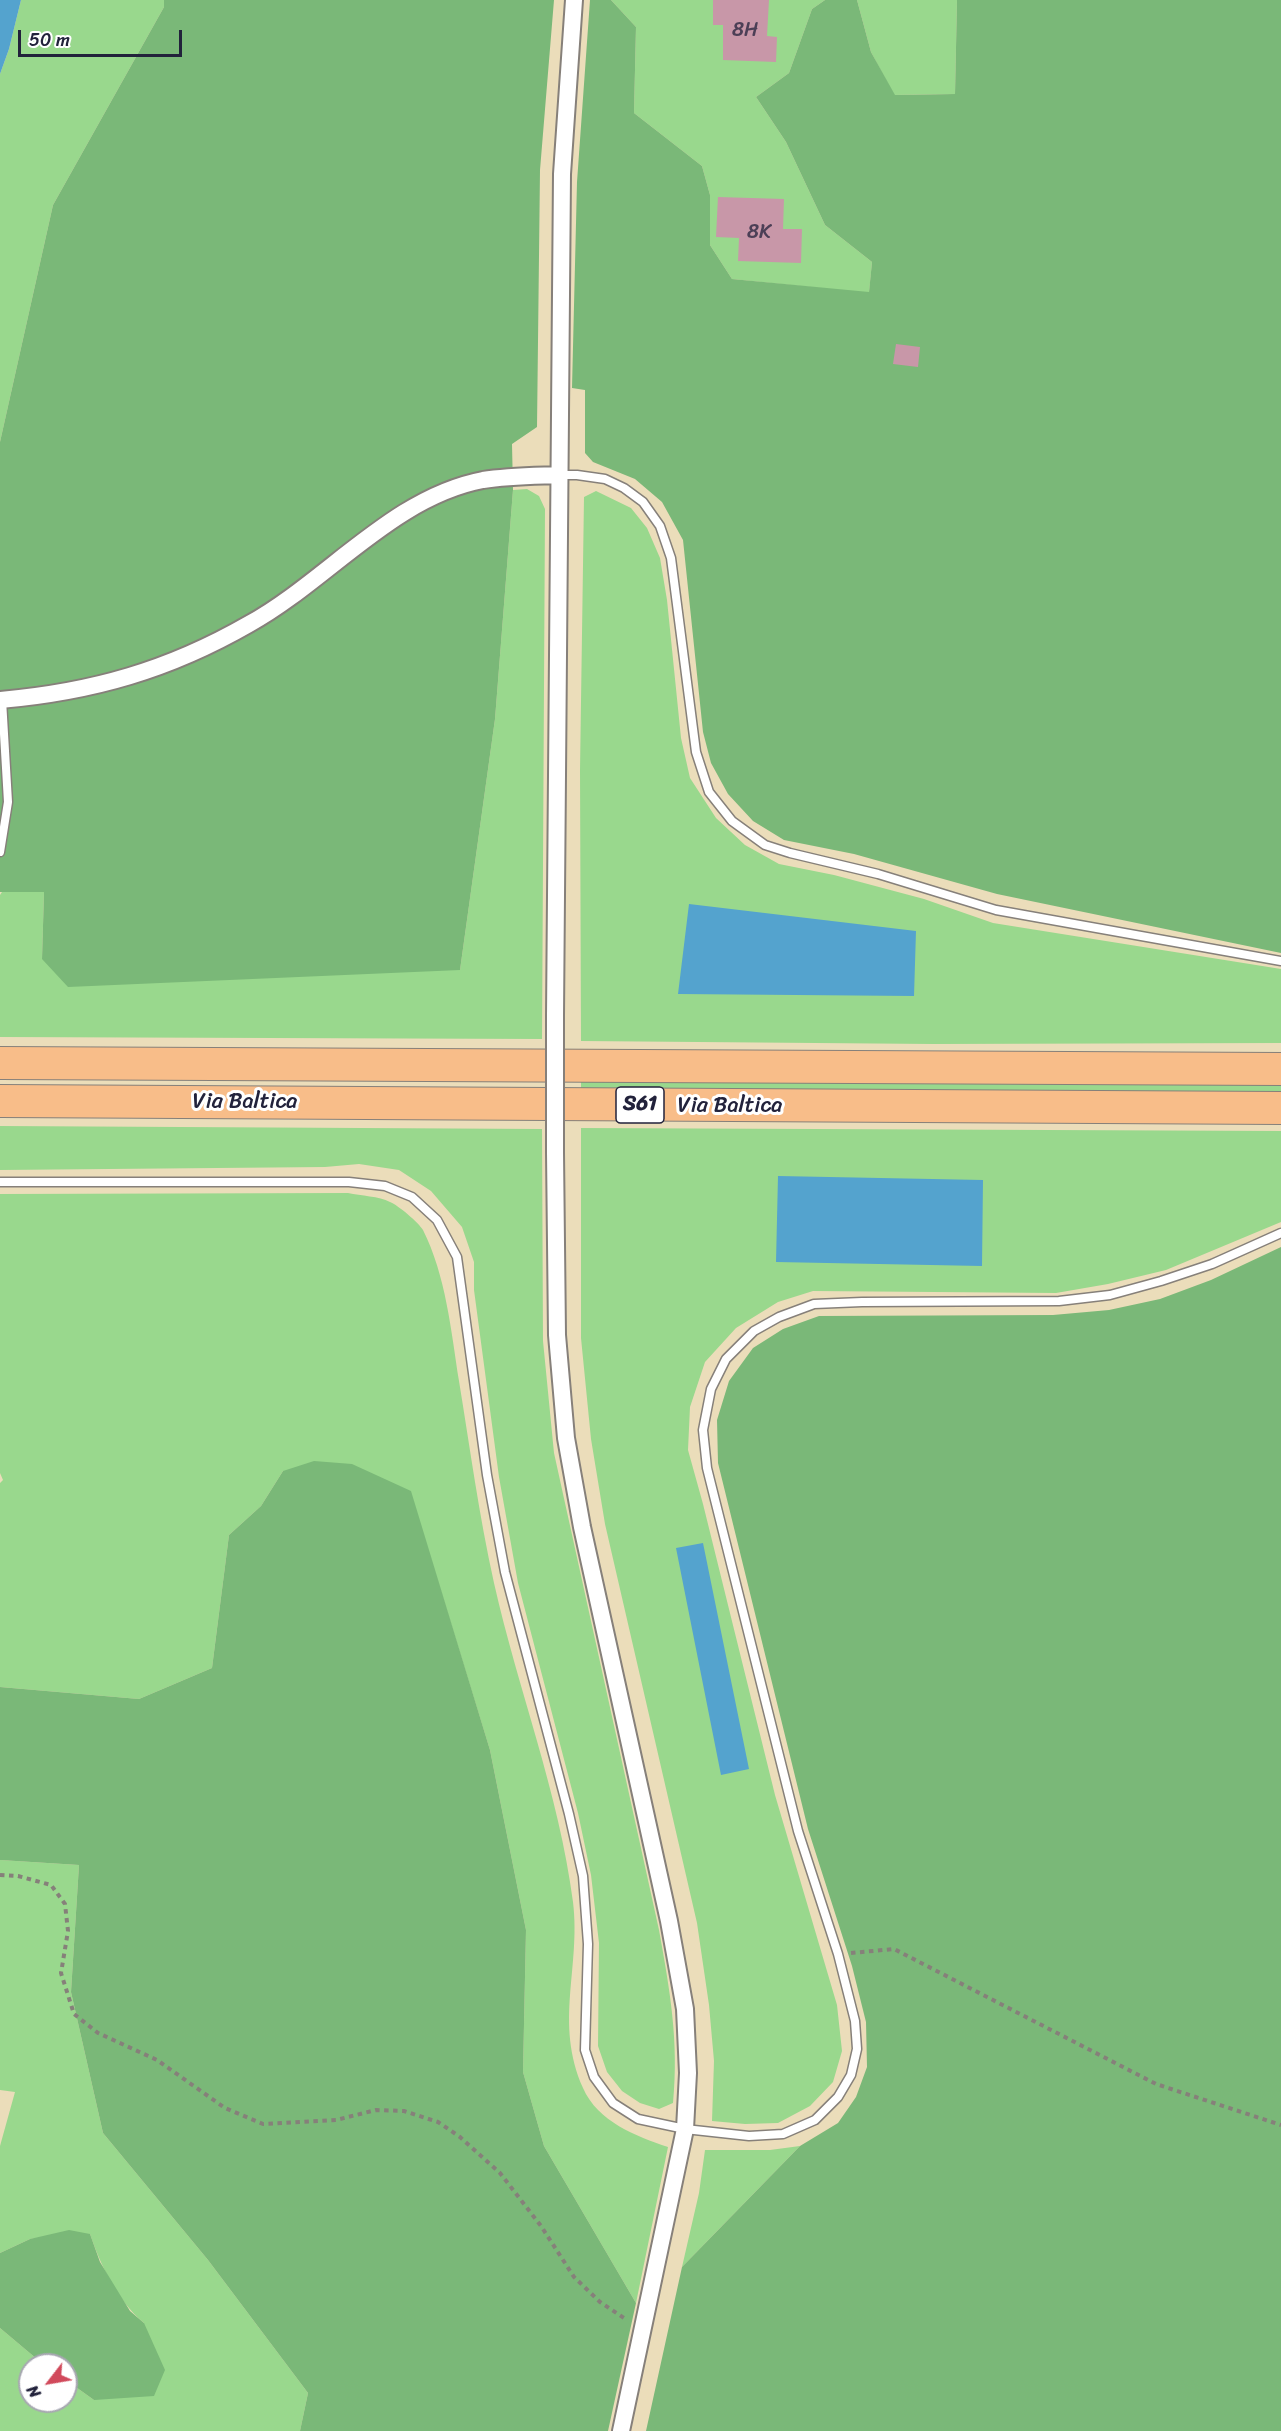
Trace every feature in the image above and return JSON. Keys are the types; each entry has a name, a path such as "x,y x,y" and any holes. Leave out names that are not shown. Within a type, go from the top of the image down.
{"highway":[{"name":"Via Baltica","path":"0,1063 1281,1069"},
{"name":"Via Baltica","path":"0,1101 1281,1108"}],"street":[{"path":"574,0 562,174 555,1016 557,1335 566,1438 582,1527 669,1921 685,2009 688,2073 685,2129 621,2431"},
{"path":"1,700 75,690 130,677 190,654 251,623 295,595 407,511 444,493 481,481 510,477 560,476"}],"lane":[{"path":"560,476 577,475 605,479 624,488 642,502 660,526 671,558 699,762 709,792 732,821 765,844 790,853 878,874 996,910 1281,961"},
{"path":"0,852 8,802 1,700"},
{"path":"0,1182 348,1182 385,1186 412,1197 437,1220 457,1257 487,1475 505,1572 569,1814 583,1876 588,1944 585,2050 594,2077 614,2103 638,2119 685,2129 749,2136 783,2134 815,2120 838,2097 851,2075 857,2049 855,2021 838,1954 798,1831 707,1468 703,1430 711,1389 726,1359 754,1331 779,1317 814,1304 1059,1301 1110,1296 1212,1264 1281,1233"}],"path":[{"path":"0,1875 18,1876 51,1885 65,1904 68,1931 61,1973 74,2014 98,2033 157,2060 225,2108 263,2124 336,2120 376,2110 404,2111 438,2122 460,2137 500,2173 541,2226 574,2277 600,2302 644,2328"},
{"path":"838,1954 894,1949 1156,2084 1281,2125"}],"green space":[{"path":"21,0 164,0 164,7 53,205 0,442 0,74 9,49"},
{"path":"164,0 554,0 540,170 537,427 512,444 513,490 495,719 460,970 68,987 42,959 44,892 0,892 0,442 53,205 164,7"},
{"path":"590,0 611,0 636,27 634,113 702,166 710,195 710,245 732,279 869,292 872,262 825,225 786,142 756,97 789,73 812,9 825,0 857,0 871,52 895,95 955,94 957,0 1281,0 1281,953 997,894 854,854 784,840 753,821 728,794 711,763 703,732 683,540 662,502 635,479 593,462 585,453 585,390 572,388 577,182"},
{"path":"611,0 825,0 812,9 789,73 756,97 786,142 825,225 872,262 869,293 732,279 710,245 710,195 702,166 634,113 636,27"},
{"path":"857,0 957,0 955,94 894,95 871,52"},
{"path":"527,489 539,496 545,509 542,1039 0,1037 0,895 2,892 44,892 42,959 460,970 495,719 513,490"},
{"path":"596,491 631,508 647,528 660,558 667,600 681,738 690,778 716,818 745,845 779,864 834,875 924,899 993,923 1281,969 1281,1043 933,1044 581,1041 580,770 584,497"},
{"path":"581,1079 1281,1082 1281,1094 581,1090"},
{"path":"0,1126 542,1129 543,1341 554,1453 659,1930 670,1995 674,2037 673,2103 659,2109 640,2103 622,2091 607,2072 598,2046 599,1943 591,1875 578,1813 518,1583 499,1477 474,1290 474,1262 462,1227 431,1191 399,1170 359,1164 325,1167 0,1170"},
{"path":"581,1128 1281,1131 1281,1222 1166,1270 1108,1284 1056,1293 813,1291 778,1302 736,1328 705,1362 690,1407 688,1450 775,1795 837,2005 842,2051 833,2082 810,2106 778,2123 745,2124 712,2121 714,2061 709,2005 697,1923 605,1524 591,1439 581,1338"},
{"path":"348,1193 386,1200 408,1214 423,1230 442,1285 494,1583 548,1781 567,1861 575,1926 570,1995 570,2040 583,2088 598,2110 608,2119 643,2138 668,2147 636,2303 544,2146 523,2072 526,1930 490,1750 410,1491 283,1471 261,1506 229,1535 212,1668 139,1699 0,1687 0,1483 3,1480 0,1473 0,1194"},
{"path":"1281,1247 1281,2431 646,2431 682,2267 800,2146 838,2123 856,2097 867,2067 866,2022 852,1966 808,1829 718,1463 717,1420 729,1381 753,1348 783,1329 819,1316 1053,1315 1109,1310 1160,1299 1211,1280"},
{"path":"314,1461 352,1464 411,1491 490,1750 526,1930 523,2072 544,2146 636,2303 608,2431 300,2431 308,2393 208,2260 103,2133 71,1992 79,1865 0,1860 0,1687 139,1699 212,1668 229,1535 261,1506 283,1471"},
{"path":"0,1860 79,1865 71,1992 103,2133 208,2260 308,2393 300,2431 0,2431 0,2328 30,2353 18,2353 18,2413 78,2413 78,2389 94,2400 144,2323 134,2314 111,2282 90,2234 30,2239 0,2253 0,2146 15,2092 0,2090"},
{"path":"800,2146 682,2267 699,2193 705,2150 770,2150"},
{"path":"69,2230 90,2234 100,2262 130,2311 144,2323 165,2370 154,2396 94,2400 78,2389 78,2353 30,2353 0,2328 0,2253 30,2239"}],"water":[{"path":"0,0 21,0 9,49 0,74"},
{"path":"689,904 916,931 914,996 678,994"},
{"path":"778,1176 983,1180 982,1266 776,1262"},
{"path":"703,1543 749,1769 721,1775 676,1548"}],"building":[{"path":"713,0 769,0 767,36 777,37 776,62 723,60 723,25 713,25"},
{"path":"718,197 784,199 783,229 802,229 801,263 738,261 739,238 716,237"},
{"path":"896,344 920,347 918,367 893,364"}]}
